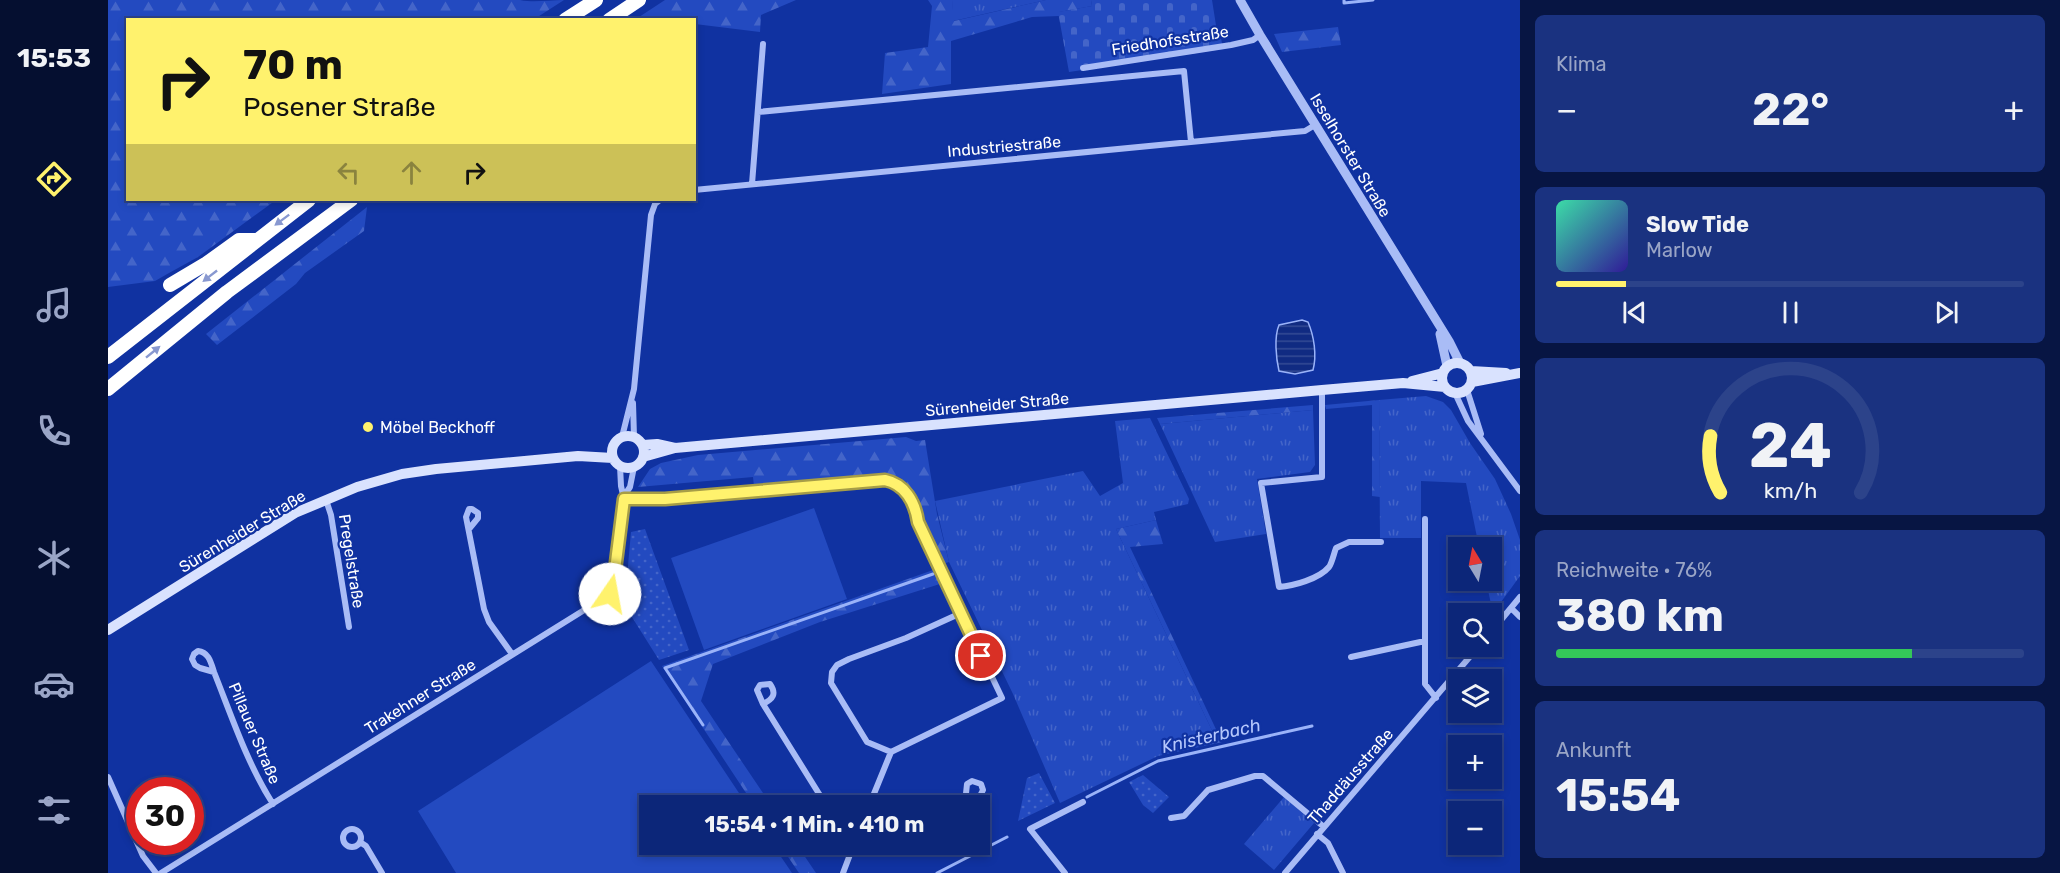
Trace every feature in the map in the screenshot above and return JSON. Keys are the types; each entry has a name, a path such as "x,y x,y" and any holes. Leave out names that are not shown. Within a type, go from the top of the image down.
{"highway":[{"path":"569,18 596,0"},
{"path":"612,18 639,0"},
{"path":"108,357 308,201"},
{"path":"108,389 227,292 350,201"},
{"path":"170,285 188,276 239,240 256,240"}],"main road":[{"path":"1470,381 1466,365 1460,363 1445,369 1442,380 1444,387 1455,393 1470,381 1516,373"},
{"name":"Sürenheider Straße","path":"1403,383 1445,369"},
{"name":"Sürenheider Straße","path":"643,457 675,448 1322,390 1403,383 1444,387"},
{"path":"622,437 634,437 643,445 643,457 634,466 617,462 613,445 622,437"},
{"name":"Sürenheider Straße","path":"643,445 657,444 675,448"},
{"name":"Sürenheider Straße","path":"108,630 253,537 295,513 357,487 402,474 578,456 613,445"},
{"name":"Sürenheider Straße","path":"578,456 617,462"}],"street":[{"name":"Isselhorster Straße","path":"1240,0 1449,341 1460,363"},
{"name":"Friedhofsstraße","path":"1083,68 1231,45 1253,40 1260,35"},
{"path":"752,184 763,44"},
{"path":"758,112 1184,71 1191,142"},
{"name":"Industriestraße","path":"696,190 1305,131 1315,125"},
{"path":"634,437 633,397 651,214 659,201"},
{"name":"Isselhorster Straße","path":"1438,326 1445,369"},
{"path":"1470,381 1482,438"},
{"path":"1322,390 1322,477 1261,483 1279,587 1296,586 1329,567 1336,548 1349,542 1381,542"},
{"path":"1455,393 1468,421 1520,491"},
{"path":"622,437 633,397"},
{"name":"Trakehner Straße","path":"161,873 610,594 624,497 617,462"},
{"name":"Trakehner Straße","path":"624,497 630,487 634,466"},
{"path":"624,497 665,499 885,480 897,482 914,503 918,522 1002,698 891,752 873,795"},
{"name":"Pregelstraße","path":"326,499 331,515 350,627"},
{"path":"1425,519 1425,684 1436,698"},
{"path":"469,529 484,609 489,622 512,654"},
{"path":"1502,619 1520,597"},
{"path":"1511,608 1520,617"},
{"path":"891,752 867,742 831,683 832,672 837,665 849,659 906,639 961,613"},
{"path":"1351,657 1425,641"},
{"name":"Thaddäusstraße","path":"1285,873 1470,657"},
{"name":"Pillauer Straße","path":"214,672 247,757 257,779 273,804"},
{"path":"763,704 820,795"},
{"path":"1172,818 1184,816 1208,790 1255,776 1263,776 1324,827"},
{"path":"108,777 143,856 156,873"},
{"path":"1065,873 1030,829 1083,802"},
{"path":"1317,834 1328,843 1343,873"},
{"path":"360,842 366,846 382,873"},
{"path":"843,873 850,855"}],"green space":[{"path":"108,0 564,0 536,18 126,18 126,201 275,201 198,257 155,281 108,287"},
{"path":"665,0 796,0 761,15 760,32 696,24 696,18 638,18"},
{"path":"928,0 952,0 954,21 1046,0 1091,0 1092,6 1059,12 1059,16 1032,17 951,41 951,84 882,94 885,53 928,47 932,6"},
{"path":"952,0 1046,0 953,21"},
{"path":"1091,0 1212,0 1218,38 1221,38 1223,49 1069,72 1058,12 1092,6"},
{"path":"1338,27 1341,45 1282,52 1274,34"},
{"path":"367,207 364,231 305,273 296,284 217,345 206,334"},
{"path":"1426,396 1443,402 1451,410 1495,479 1520,540 1520,576 1500,603 1491,603 1488,591 1502,591 1502,537 1477,537 1466,483 1421,481 1421,538 1380,538 1379,400"},
{"path":"1379,400 1380,497 1372,496 1372,405 1326,409 1325,405"},
{"path":"1313,405 1313,410 1160,424 1157,418"},
{"path":"1313,410 1315,465 1310,472 1257,479 1266,534 1215,542 1160,424"},
{"path":"1150,418 1189,499 1188,504 1154,512 1156,520 1116,529 1218,743 1158,756 1060,803 1013,694 949,562 935,501 1083,471 1100,496 1123,483 1115,421"},
{"path":"906,437 916,441 925,440 937,514 949,562 942,564 923,521 919,499 901,478 883,475 754,486 753,477 638,487 650,469 661,463 698,455"},
{"path":"814,508 847,599 704,650 671,558"},
{"path":"1156,520 1163,544 1130,547 1222,742 1218,743 1116,529"},
{"path":"645,529 689,650 659,660 630,614 627,577 631,532"},
{"path":"936,569 943,583 820,622 713,664 701,701 764,795 747,795 662,666"},
{"path":"651,661 740,795 639,795 639,855 780,855 792,873 456,873 418,811"},
{"path":"1039,773 1055,803 1018,821 1027,778"},
{"path":"1143,775 1169,797 1153,813 1143,805 1129,782"},
{"path":"1284,797 1314,823 1274,870 1244,844"},
{"path":"787,855 804,855 816,873 799,873"}],"shaded area":[{"path":"1302,320 1308,322 1313,339 1315,358 1313,370 1295,374 1279,371 1276,335 1279,325"}],"waterway":[{"path":"1344,0 1344,3 1373,0"},
{"path":"703,725 665,668 933,574"},
{"name":"Knisterbach","path":"1087,797 1158,761 1312,726"},
{"name":"Knisterbach","path":"937,873 1007,837"}],"place":[{"name":"Möbel Beckhoff","path":"368,427"}],"route":[{"path":"610,594 624,499 665,499 885,480 897,482 914,503 918,522 981,656"}]}
